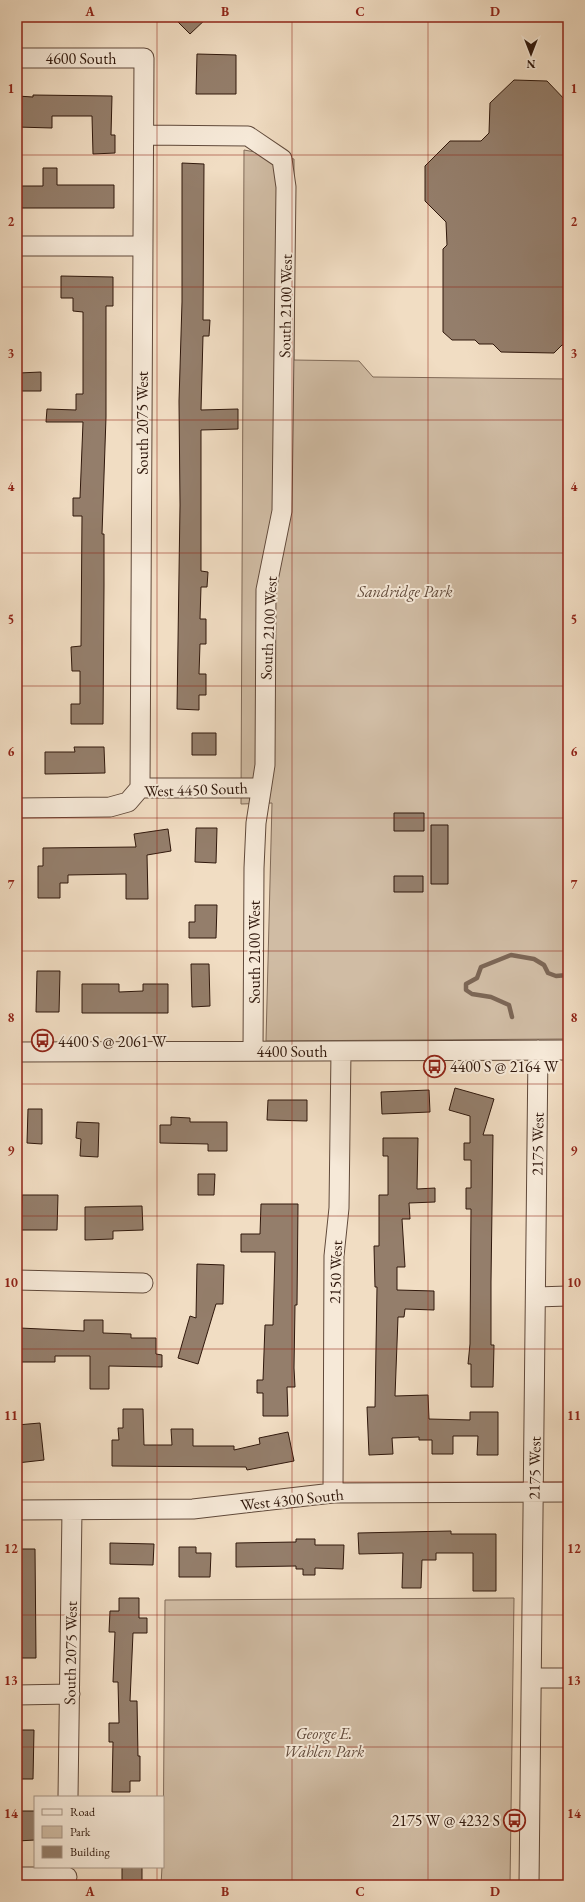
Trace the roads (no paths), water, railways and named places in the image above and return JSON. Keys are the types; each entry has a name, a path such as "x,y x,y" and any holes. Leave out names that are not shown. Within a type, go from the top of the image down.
{"street":[{"name":"4600 South","path":"17,58 144,58"},
{"name":"South 2075 West","path":"140,788 144,58"},
{"name":"South 2100 West","path":"144,135 248,136 282,159 286,187 282,511 266,590 265,765 256,823 254,868 253,1051"},
{"path":"17,246 143,246"},
{"name":"West 4450 South","path":"17,808 110,807 128,802 140,788 261,788"},
{"name":"2175 West","path":"530,1885 538,1050"},
{"name":"4400 South","path":"17,1052 568,1050"},
{"name":"2150 West","path":"333,1493 334,1256 339,1208 341,1051"},
{"path":"17,1280 143,1283"},
{"path":"536,1296 568,1296"},
{"name":"West 4300 South","path":"17,1510 193,1510 333,1493 568,1492"},
{"name":"South 2075 West","path":"68,1796 72,1510"},
{"path":"532,1678 568,1678"},
{"path":"17,1695 70,1694"},
{"path":"17,1877 68,1876"}],"waterway":[{"path":"512,1017 509,1005 491,997 472,994 466,990 466,984 477,978 481,967 511,955 534,959 544,965 548,973 556,976 568,975"}],"place":[{"name":"4400 S @ 2061 W","path":"42,1041"},
{"name":"4400 S @ 2164 W","path":"434,1066"},
{"name":"2175 W @ 4232 S","path":"515,1820"}],"park label":[{"name":"Sandridge Park","path":"405,591"},
{"name":"George E. Wahlen Park","path":"324,1742"}]}
